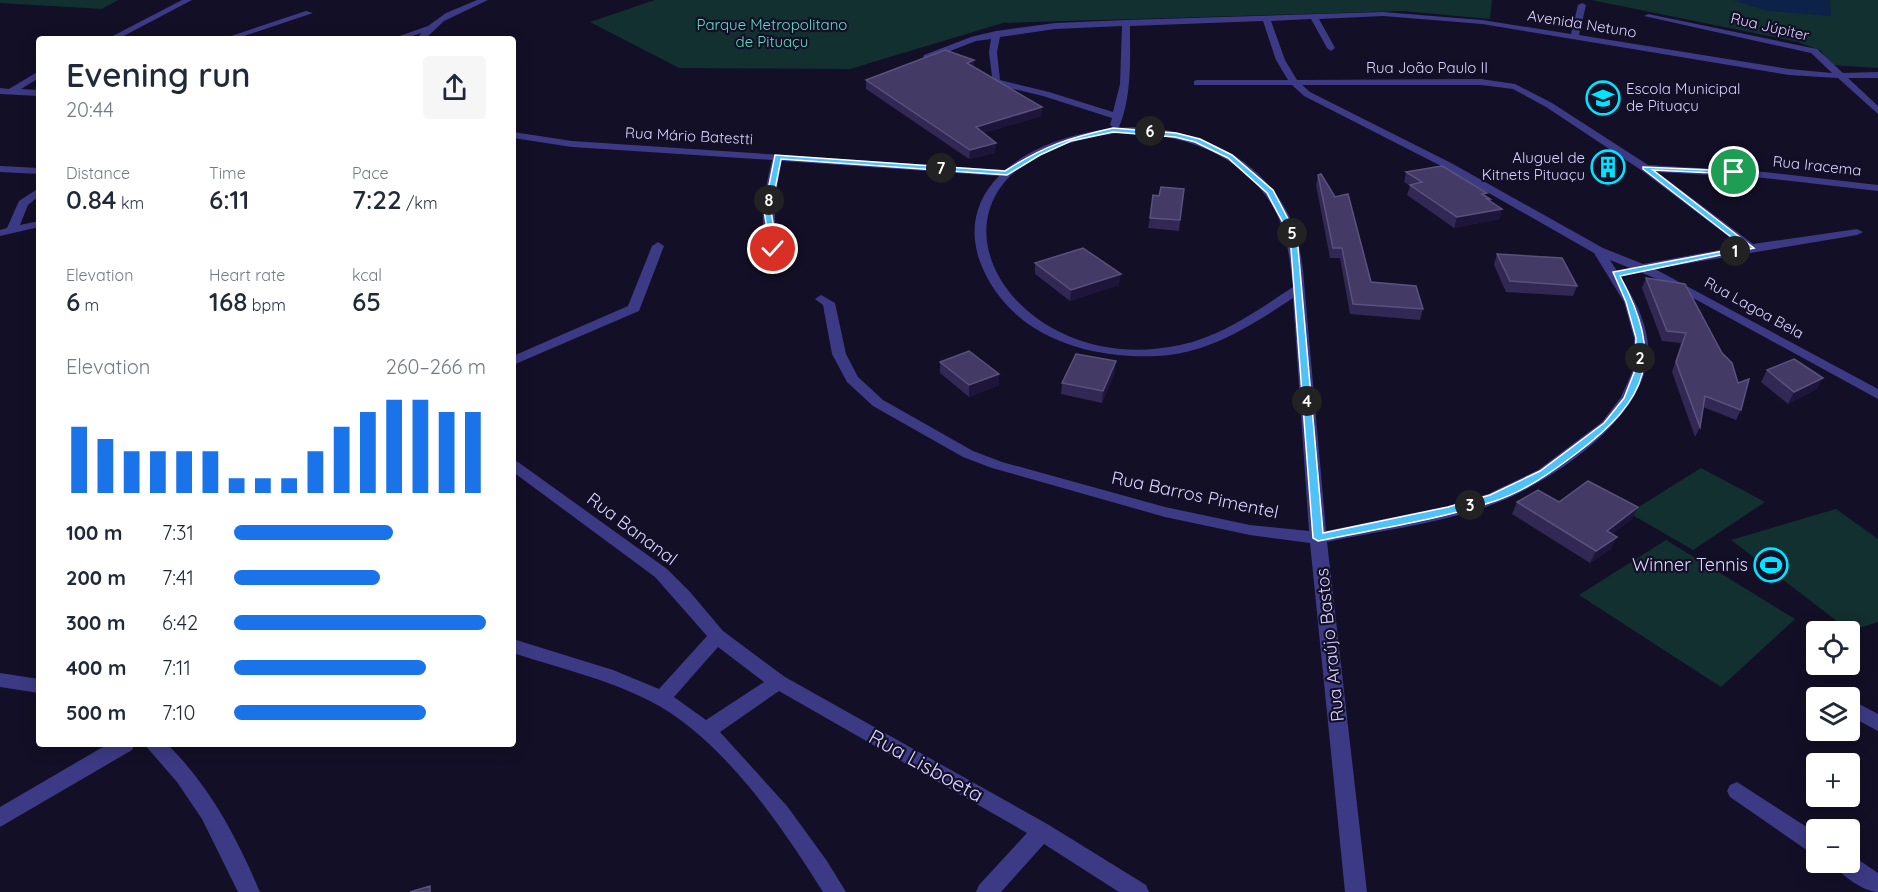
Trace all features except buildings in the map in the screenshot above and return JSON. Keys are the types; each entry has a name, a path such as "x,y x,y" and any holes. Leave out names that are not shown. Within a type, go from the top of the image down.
{"street":[{"path":"117,36 188,0"},
{"path":"404,36 429,28 450,14 484,0"},
{"path":"1575,36 1582,5"},
{"path":"236,36 309,13"},
{"name":"Avenida Netuno","path":"914,62 974,39 1046,27 1312,16 1425,15 1575,36 1767,69 1841,76 1878,75"},
{"path":"1312,16 1330,48"},
{"name":"Rua Júpiter","path":"1648,16 1807,48 1821,54 1878,111"},
{"path":"1266,18 1275,44 1295,84"},
{"path":"1113,130 1125,84 1126,22"},
{"path":"423,36 429,28"},
{"path":"996,34 993,70 996,82 1046,94 1118,117"},
{"path":"5,92 36,76"},
{"name":"Rua João Paulo II","path":"1197,83 1481,82 1506,84 1549,105 1645,168 1750,248"},
{"name":"Rua Lagoa Bela","path":"1295,84 1307,94 1449,166 1599,251 1643,268 1878,395"},
{"path":"5,92 36,93"},
{"name":"Rua Araújo Bastos","path":"1298,289 1239,328 1190,347 1160,352 1124,352 1088,346 1045,331 1017,312 1003,296 987,268 978,224 995,185 1007,173 1051,147 1070,139 1113,130 1154,131 1197,141 1230,156 1270,192 1294,236 1318,538 1356,892"},
{"name":"Rua Mário Batestti","path":"516,135 572,144 1007,173"},
{"path":"778,156 767,210 770,240 779,258"},
{"name":"Rua Iracema","path":"1645,168 1734,172 1878,188"},
{"path":"0,169 36,171"},
{"path":"6,232 23,203 36,193"},
{"path":"6,232 36,225"},
{"path":"1615,274 1750,248 1857,232"},
{"path":"516,360 634,308 658,246"},
{"name":"Rua Barros Pimentel","path":"821,299 829,303 839,354 852,379 878,403 968,454 997,465 1165,512 1250,530 1318,538 1449,511 1494,498 1544,473 1607,425 1628,398 1640,370 1641,338 1630,302 1599,251"},
{"name":"Rua Bananal","path":"516,467 661,573 684,596 717,636"},
{"path":"662,699 717,636"},
{"name":"Rua Lisboeta","path":"717,636 778,682 1042,831 1138,892"},
{"path":"516,647 630,684 662,699 707,730 811,853 835,892"},
{"path":"0,680 36,686"},
{"path":"707,730 778,682"},
{"path":"1860,713 1878,723"},
{"path":"0,818 120,747"},
{"path":"157,747 174,762 201,795 232,852 249,892"},
{"path":"1737,791 1806,837"},
{"path":"987,892 1042,831"},
{"path":"1860,873 1878,885"}],"green space":[{"path":"0,0 118,0 102,9 0,3"},
{"name":"Parque Metropolitano de Pituaçu","path":"655,0 1492,0 1490,19 1402,11 1003,23 850,69 679,68 590,22"},
{"path":"1591,0 1878,0 1878,68 1830,65 1821,51 1798,42"},
{"path":"1701,468 1765,502 1693,550 1629,513"},
{"path":"1836,509 1878,539 1878,622 1860,628 1860,621 1837,621 1731,540"},
{"path":"1666,540 1795,619 1721,687 1579,595"}],"water":[{"path":"1733,0 1830,0 1831,16 1767,11"}],"place":[{"name":"Escola Municipal de Pituaçu","path":"1603,98"},
{"name":"Aluguel de Kitnets Pituaçu","path":"1608,167"},
{"name":"Winner Tennis","path":"1771,565"}],"route":[{"path":"773,249 767,210 778,156 1007,173 1037,153 1070,139 1113,130 1134,130 1176,135 1197,141 1230,156 1270,192 1294,236 1318,538 1449,511 1494,498 1544,473 1607,425 1628,398 1640,370 1641,338 1630,302 1615,274 1750,248 1645,168 1734,172"}]}
